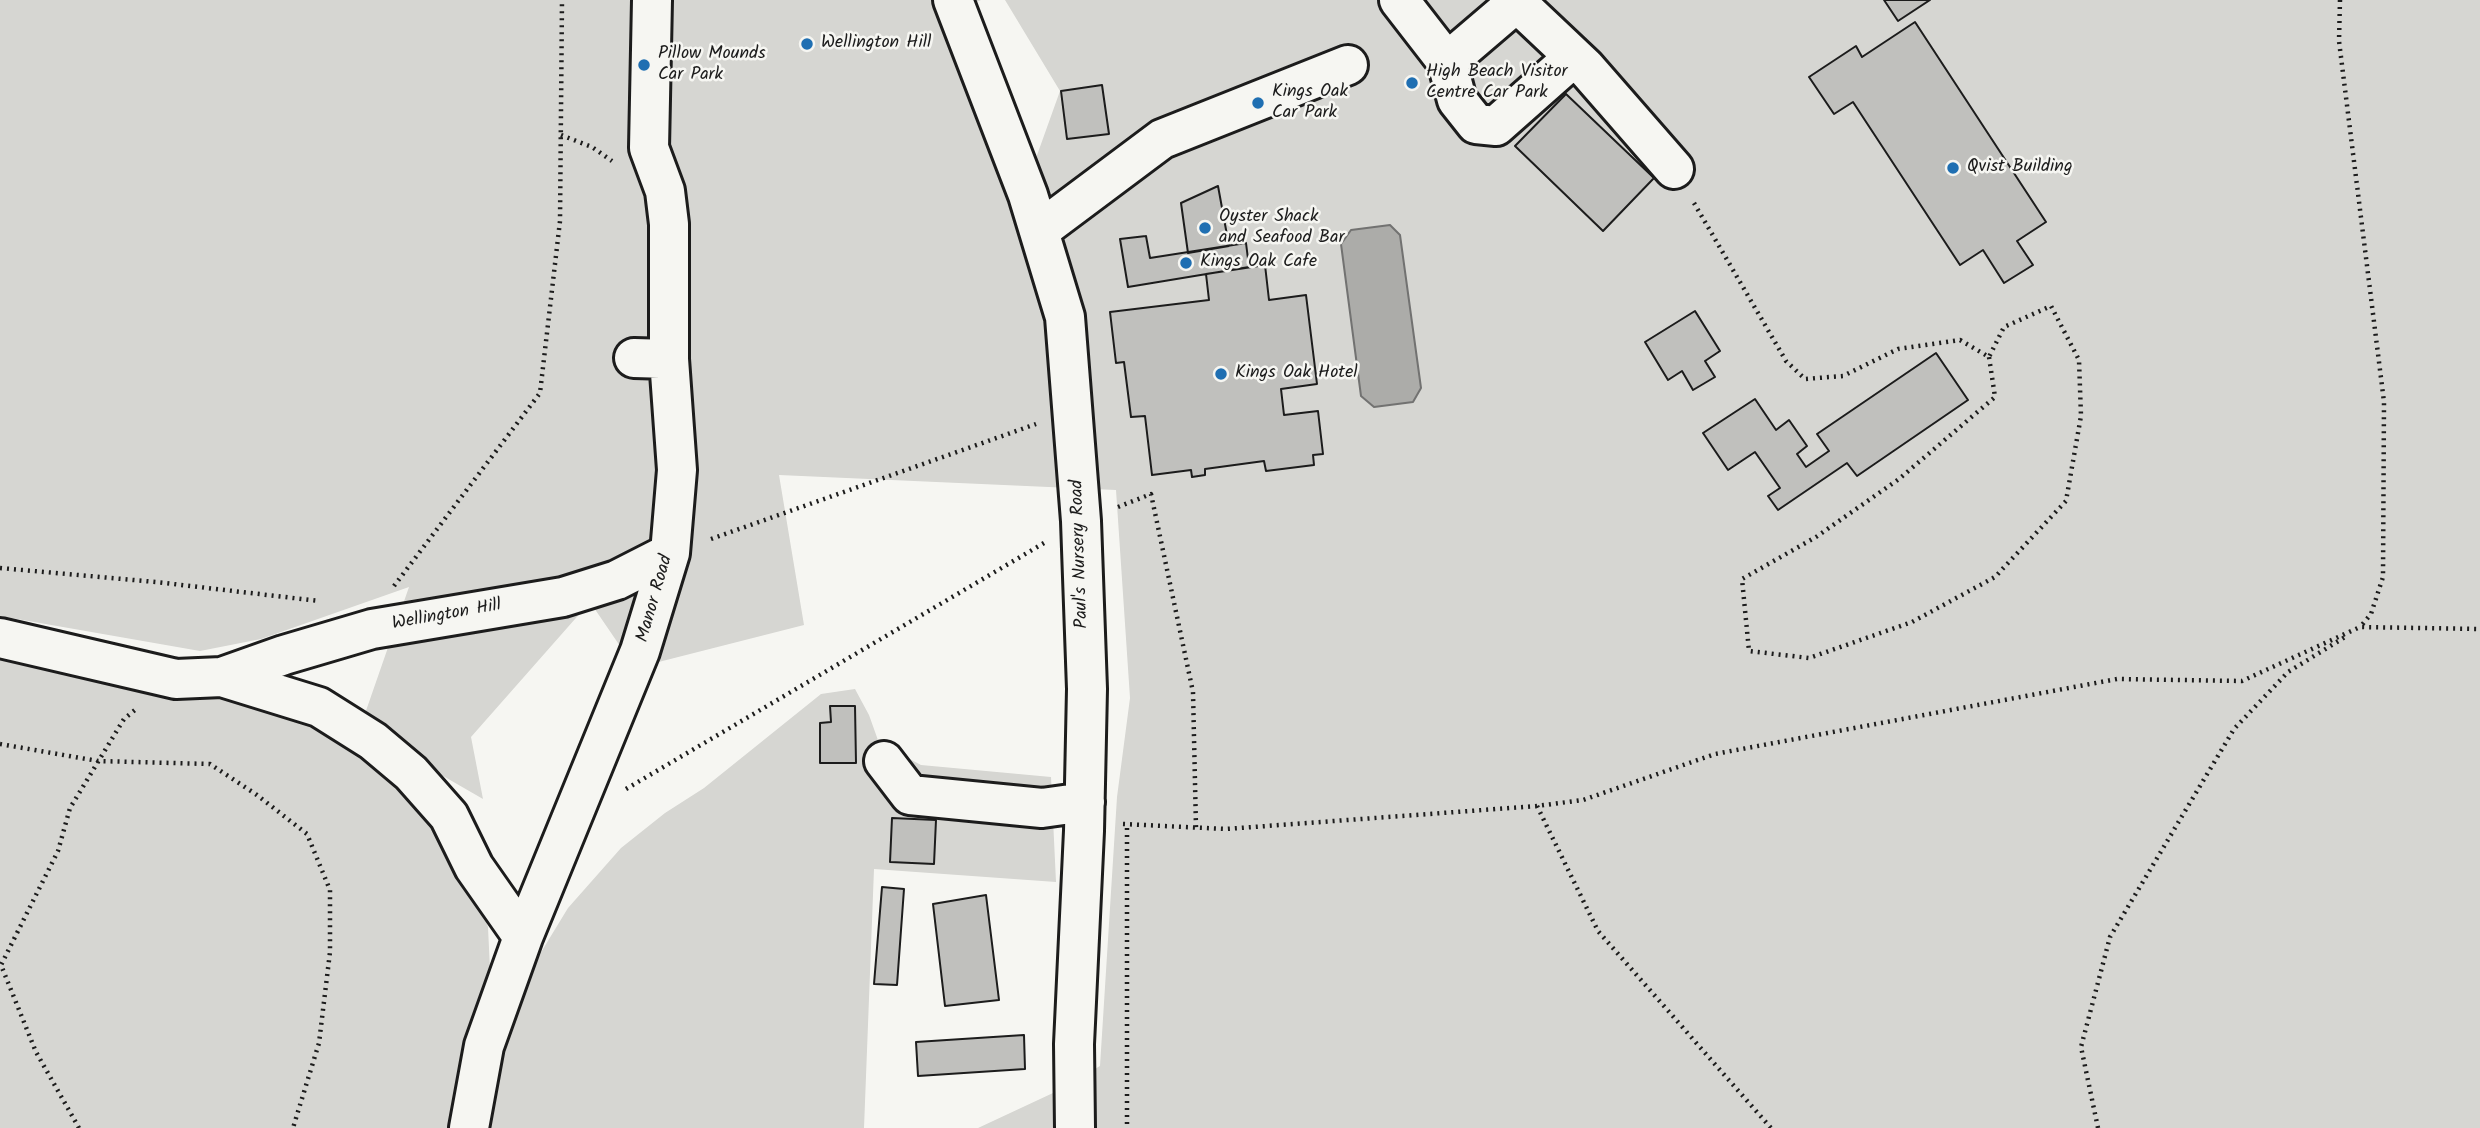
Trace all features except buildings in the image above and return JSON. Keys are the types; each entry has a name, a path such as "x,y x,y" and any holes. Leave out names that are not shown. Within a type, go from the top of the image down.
{"street":[{"name":"Manor Road","path":"469,1128 484,1046 523,937 640,651 670,553 677,470 652,358 670,224 665,191 649,148 652,0"},
{"name":"Paul's Nursery Road","path":"953,0 1028,195 1065,317 1081,521 1087,689 1085,802 1074,1044 1075,1128"},
{"path":"1399,0 1447,62 1457,100 1476,124 1496,126 1574,57"},
{"path":"1447,62 1515,1 1574,57 1674,169"},
{"path":"1039,231 1162,139 1348,65"},
{"name":"Wellington Hill","path":"0,638 176,679 222,677 372,629 563,597 617,580 670,553"},
{"name":"Wellington Hill","path":"222,677 319,707 373,741 411,773 449,816 474,867 523,937"},
{"path":"884,761 910,795 1042,808 1085,802"}],"path":[{"path":"393,586 540,393 560,221 562,0"},
{"path":"2098,1128 2081,1047 2110,937 2234,729 2288,672 2360,627 2371,614 2383,577 2384,402 2339,41 2340,0"},
{"path":"561,135 592,147 621,165"},
{"path":"1674,169 1786,361 1805,379 1843,376 1898,349 1960,340 1989,357"},
{"path":"2051,306 2079,360 2081,416 2066,501 1995,577 1912,622 1809,659 1749,651 1742,579 1816,537 1899,479 1995,397 1989,357 2004,327 2051,306"},
{"path":"670,553 1073,411"},
{"path":"569,822 1081,521 1151,494 1193,692 1196,828"},
{"path":"0,568 321,601"},
{"path":"1127,1128 1127,824 1226,829 1537,806 1583,800 1716,754 2117,679 2242,681 2360,627 2480,629"},
{"path":"79,1128 36,1052 1,965 58,851 70,808 98,761 124,719 176,679"},
{"path":"0,744 98,761 210,764 257,795 307,834 330,890 330,952 319,1043 293,1128"},
{"path":"1537,806 1598,931 1771,1128"}],"shaded area":[{"path":"0,0 981,0 960,9 1036,158 1060,91 1005,0 2480,0 2480,1128 978,1128 1053,1093 1100,1066 1117,797 1130,698 1116,490 779,475 804,625 635,668 590,602 471,737 483,799 360,728 409,587 261,639 200,651 0,616"},
{"path":"1390,225 1400,235 1421,388 1413,402 1374,407 1361,396 1341,244 1351,230"},
{"path":"0,653 264,701 349,730 411,787 470,875 488,927 490,970 464,1046 453,1128 0,1128"},
{"path":"855,689 869,715 879,743 921,765 1051,777 1056,882 874,869 864,1128 489,1128 494,1079 518,990 568,908 621,848 665,813 704,788 821,694"}],"place":[{"name":"Wellington Hill","path":"807,44"},
{"name":"Pillow Mounds Car Park","path":"644,65"},
{"name":"High Beach Visitor Centre Car Park","path":"1412,83"},
{"name":"Kings Oak Car Park","path":"1258,103"},
{"name":"Qvist Building","path":"1953,168"},
{"name":"Oyster Shack and Seafood Bar","path":"1205,228"},
{"name":"Kings Oak Cafe","path":"1186,263"},
{"name":"Kings Oak Hotel","path":"1221,374"}]}
